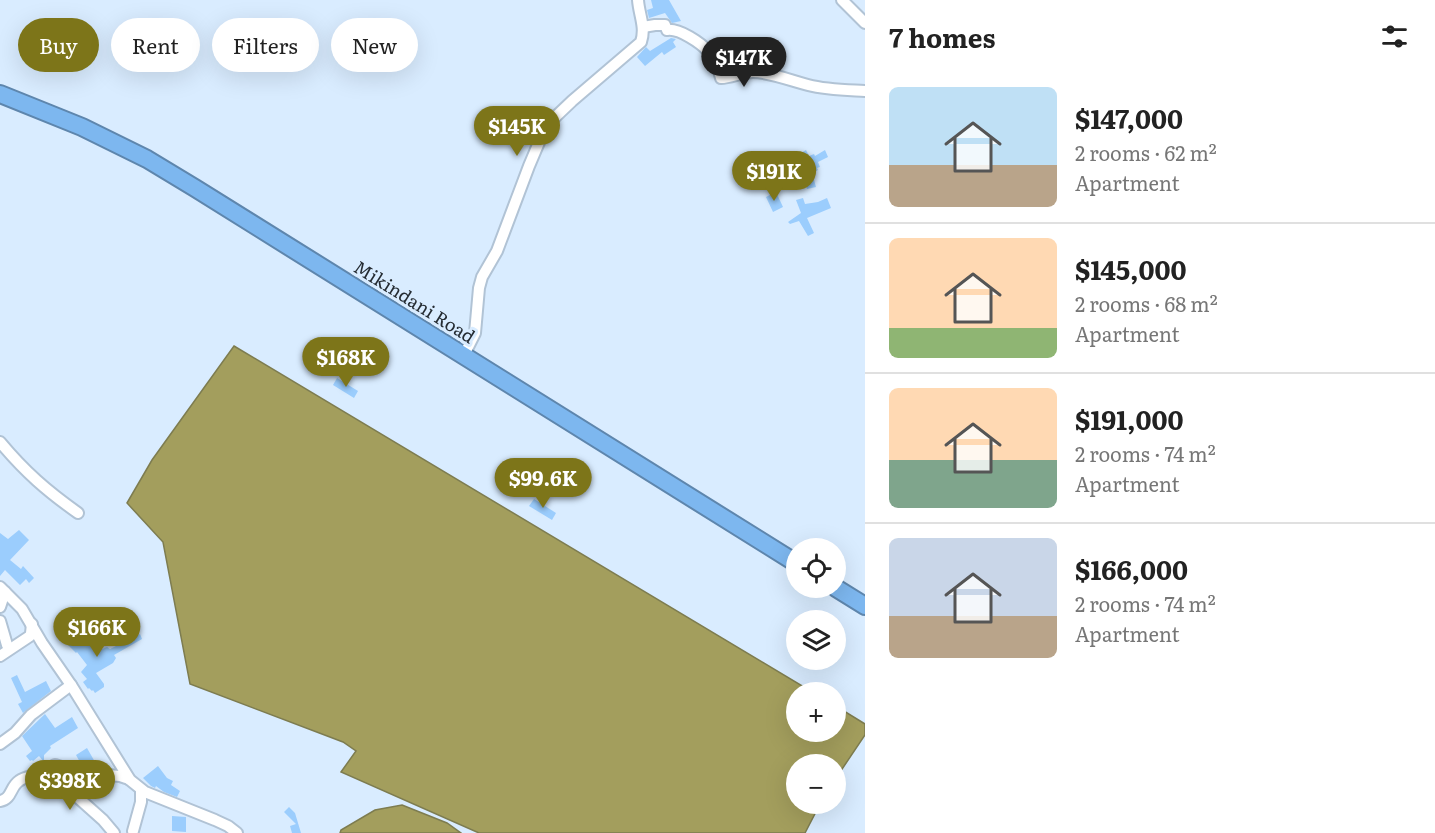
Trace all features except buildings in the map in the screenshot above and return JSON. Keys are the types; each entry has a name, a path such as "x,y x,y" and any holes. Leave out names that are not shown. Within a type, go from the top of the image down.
{"highway":[{"name":"Mikindani Road","path":"0,94 82,128 147,159 786,557"},
{"path":"846,594 864,605"}],"street":[{"path":"464,355 475,333 482,277 497,250 540,140 552,120 641,42 644,27 638,0"},
{"path":"842,0 865,23"},
{"path":"644,27 665,25 667,30 673,29 694,40 710,52 721,78 724,79 753,72 812,86 865,91"},
{"path":"0,442 18,464 78,513"},
{"path":"0,607 3,590"},
{"path":"3,590 22,609 129,779 141,790 215,820 237,833"},
{"path":"0,621 6,645"},
{"path":"0,656 30,636 32,624"},
{"path":"0,744 15,733 31,715 71,685"},
{"path":"0,801 9,797 19,781 55,765 83,774 120,776 129,779"},
{"path":"61,767 75,795 114,833"},
{"path":"133,831 141,802 141,790"}],"shaded area":[{"path":"234,346 796,682 786,682 786,742 846,742 846,712 865,724 865,735 846,763 846,754 786,754 786,814 815,814 805,833 479,833 341,772 356,751 343,742 190,684 163,542 127,503 152,460"},
{"path":"402,805 447,823 461,833 340,833 341,830 375,810"}]}
